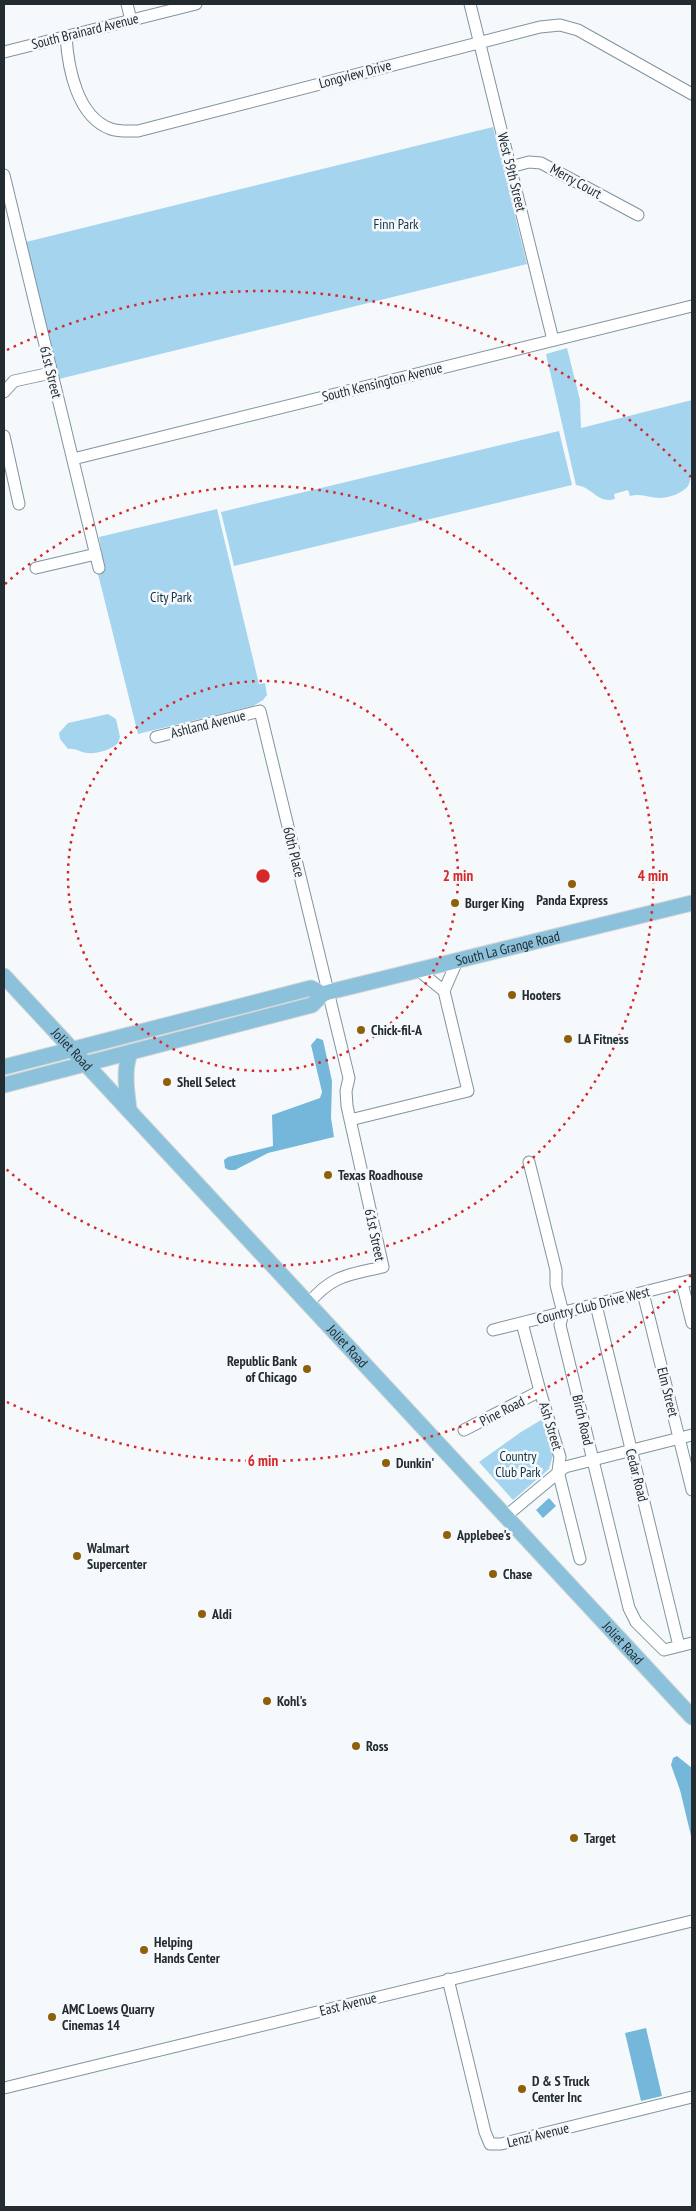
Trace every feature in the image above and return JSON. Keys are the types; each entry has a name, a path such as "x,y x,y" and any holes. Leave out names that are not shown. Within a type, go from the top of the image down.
{"main road":[{"name":"South La Grange Road","path":"4,1085 312,1005 326,993 692,903"},
{"name":"Joliet Road","path":"4,976 692,1717"},
{"name":"South La Grange Road","path":"4,1067 235,1006 311,988 326,993"},
{"path":"129,1110 126,1080 127,1062 130,1053"}],"street":[{"path":"127,4 131,20"},
{"name":"South Brainard Avenue","path":"4,52 196,4"},
{"name":"West 59th Street","path":"470,4 553,340"},
{"name":"Longview Drive","path":"66,36 67,51 78,94 90,115 112,130 138,131 540,27 560,26 578,30 692,94"},
{"name":"Merry Court","path":"510,167 528,162 546,165 638,216"},
{"name":"61st Street","path":"4,175 99,568"},
{"name":"South Kensington Avenue","path":"72,459 692,306"},
{"path":"4,392 14,381 52,373"},
{"path":"4,436 9,481 19,504"},
{"path":"36,568 96,554"},
{"name":"Ashland Avenue","path":"156,737 260,711"},
{"name":"60th Place","path":"260,711 326,993"},
{"path":"350,1120 468,1091 444,991 457,961"},
{"path":"418,970 444,991"},
{"name":"61st Street","path":"308,1304 320,1290 335,1279 383,1267 350,1120 346,1091 349,1078 326,993"},
{"name":"Birch Road","path":"529,1162 556,1270 556,1285 564,1313 560,1325 631,1613 636,1622 664,1650 679,1646"},
{"path":"687,1282 692,1323"},
{"name":"Country Club Drive West","path":"493,1330 687,1282"},
{"name":"Elm Street","path":"643,1293 692,1490"},
{"name":"Cedar Road","path":"596,1305 679,1646"},
{"name":"Ash Street","path":"522,1323 560,1456 558,1471 580,1559"},
{"name":"Pine Road","path":"464,1430 540,1391"},
{"path":"506,1516 558,1471 572,1464 692,1434"},
{"path":"679,1646 692,1643"},
{"name":"East Avenue","path":"4,2088 692,1921"},
{"name":"Lenzi Avenue","path":"448,1979 485,2132 490,2144 501,2144 692,2097"}],"green space":[{"name":"Finn Park","path":"493,127 527,264 59,379 26,242"},
{"path":"567,348 580,400 581,428 692,400 692,469 686,489 676,495 660,498 638,495 630,496 628,490 614,494 615,499 609,500 599,497 582,486 576,485 546,354"},
{"path":"559,431 572,485 234,566 221,512"},
{"name":"City Park","path":"217,509 259,684 265,683 267,695 253,706 138,734 97,570 104,568 99,537"},
{"path":"108,714 116,719 120,737 118,743 112,748 87,753 68,749 60,739 59,733 68,723"},
{"name":"Country Club Park","path":"546,1417 555,1448 549,1469 513,1500 479,1462"}],"shaded area":[{"path":"317,1038 323,1040 332,1081 331,1118 334,1137 268,1153 235,1170 225,1168 224,1160 228,1157 273,1146 272,1115 320,1098 322,1092 311,1045"},
{"path":"549,1498 556,1506 543,1518 536,1510"},
{"path":"677,1756 692,1768 692,1840 680,1790 671,1765 673,1758"},
{"path":"646,2028 662,2096 641,2101 625,2033"}],"place":[{"name":"Panda Express","path":"572,884"},
{"name":"Burger King","path":"455,903"},
{"name":"Hooters","path":"512,995"},
{"name":"Chick-fil-A","path":"361,1030"},
{"name":"LA Fitness","path":"568,1039"},
{"name":"Shell Select","path":"167,1082"},
{"name":"Texas Roadhouse","path":"328,1175"},
{"name":"Republic Bank of Chicago","path":"307,1369"},
{"name":"Dunkin'","path":"386,1463"},
{"name":"Applebee's","path":"447,1535"},
{"name":"Walmart Supercenter","path":"77,1556"},
{"name":"Chase","path":"493,1574"},
{"name":"Aldi","path":"202,1614"},
{"name":"Kohl's","path":"267,1701"},
{"name":"Ross","path":"356,1746"},
{"name":"Target","path":"574,1838"},
{"name":"Helping Hands Center","path":"144,1950"},
{"name":"AMC Loews Quarry Cinemas 14","path":"52,2017"},
{"name":"D & S Truck Center Inc","path":"522,2089"}]}
